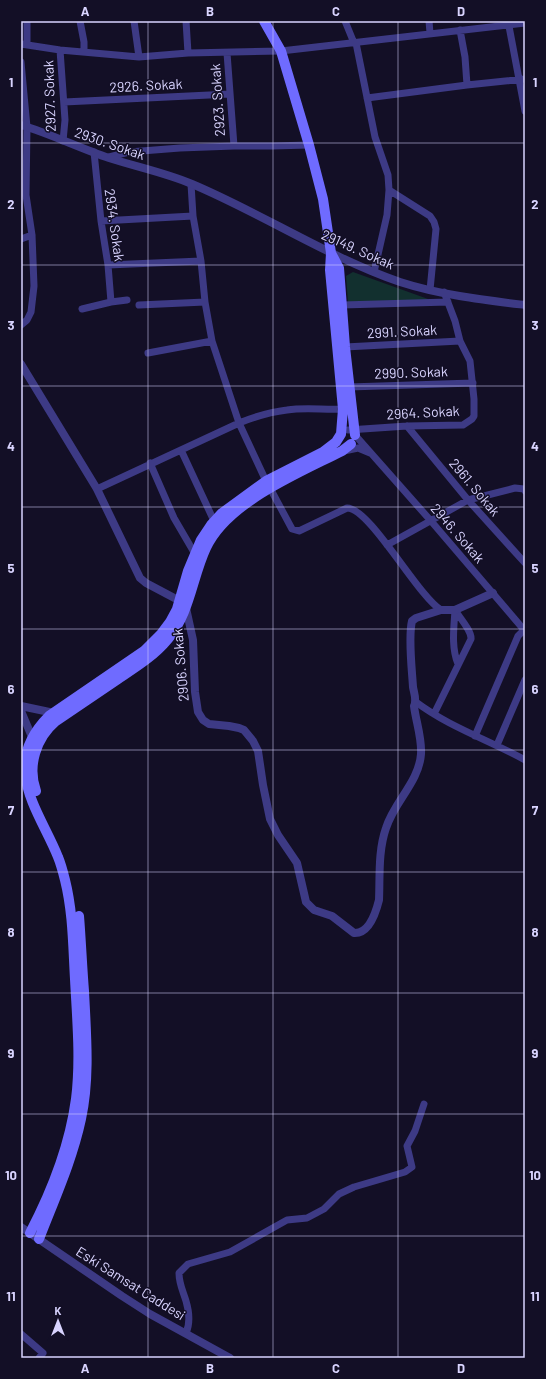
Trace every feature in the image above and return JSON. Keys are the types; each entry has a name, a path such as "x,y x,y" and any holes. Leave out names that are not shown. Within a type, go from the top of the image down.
{"main road":[{"path":"264,21 281,52 324,199 331,253 330,270 343,409 351,437"},
{"path":"30,1233 54,1179 67,1141 76,1099 78,1064 72,918 58,856 42,824 26,783 25,756 32,737 43,722 58,714 146,654 176,612 183,605 201,561 215,534 231,516 268,485 342,451 351,437 349,387 339,268 331,253"},
{"path":"183,605 188,571 204,535 214,521 226,510 326,450 336,442 351,437"},
{"path":"39,1239 62,1182 75,1143 84,1100 86,1076 86,1038 79,917 67,862 35,789 32,773 38,743 58,714"}],"street":[{"path":"27,21 24,44 60,50 139,57 188,53 281,52 508,23 525,23"},
{"path":"80,21 84,42 84,52"},
{"path":"134,21 139,57"},
{"path":"186,21 188,53"},
{"path":"345,21 355,43 375,137 388,175 389,190 387,215 374,272"},
{"path":"429,21 430,34"},
{"path":"508,23 522,80 525,111"},
{"path":"460,30 465,57 467,85"},
{"name":"2927. Sokak","path":"60,50 65,120 63,141"},
{"name":"2923. Sokak","path":"227,53 234,146"},
{"path":"21,62 26,195 32,235 34,286 32,308 28,318 21,325"},
{"path":"367,98 467,85 522,80"},
{"name":"2926. Sokak","path":"64,102 230,94"},
{"name":"2930. Sokak","path":"24,126 108,157 191,184"},
{"path":"108,157 129,152 234,146 309,145"},
{"name":"2934. Sokak","path":"94,152 111,302"},
{"path":"191,184 193,216 212,341 239,423 268,485 293,530 299,531 351,508 375,530 426,596 437,608 441,610"},
{"name":"29149. Sokak","path":"191,184 331,253 374,272 430,290 525,305"},
{"path":"389,190 430,216 434,222 436,237 430,290"},
{"path":"101,221 193,216"},
{"path":"21,239 32,235"},
{"path":"108,265 201,261"},
{"name":"2964. Sokak","path":"351,437 407,426 463,425 474,416 473,383 470,361 460,341 455,321 444,292"},
{"path":"82,310 111,302 127,300"},
{"path":"139,305 205,302"},
{"path":"342,305 448,302"},
{"path":"148,353 212,341"},
{"name":"2991. Sokak","path":"345,347 460,341"},
{"path":"21,364 97,489 140,578 183,605"},
{"name":"2990. Sokak","path":"349,387 473,383"},
{"path":"97,489 150,463 239,423 269,413 288,409 343,409"},
{"name":"2961. Sokak","path":"407,426 468,500 525,563"},
{"path":"351,437 371,453"},
{"name":"2946. Sokak","path":"351,437 371,453 524,630"},
{"path":"181,450 214,521"},
{"path":"150,463 174,518 195,554"},
{"path":"386,545 468,500 515,488 525,491"},
{"name":"2906. Sokak","path":"183,605 193,640 195,692 200,715 203,720 209,724 235,726 244,730 253,741 258,751 270,819 278,835 297,863 306,902 314,910 332,916 354,933 361,932 365,929 377,907 379,900 380,858 386,828 392,813 416,773 419,761 421,746 414,706 416,702 414,689 412,621 416,618 441,610 455,610 493,593"},
{"path":"434,714 472,635 455,610"},
{"path":"455,610 454,644 458,664"},
{"path":"475,736 518,636 524,630"},
{"path":"497,745 525,680"},
{"path":"416,702 444,721 497,745 525,760"},
{"path":"21,706 58,714"},
{"path":"21,711 32,737"},
{"path":"186,1333 189,1325 186,1302 179,1280 179,1273 188,1264 230,1252 287,1220 307,1218 324,1209 339,1194 354,1187 405,1172 412,1166 407,1146 415,1131 424,1104"},
{"name":"Eski Samsat Caddesi","path":"21,1227 150,1314 230,1358"},
{"path":"21,1334 43,1353 39,1358"}],"green space":[{"path":"353,272 428,299 428,301 348,302 346,276"}]}
